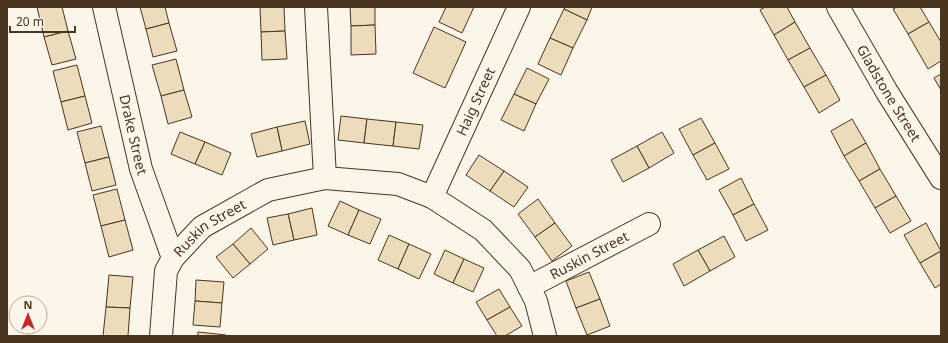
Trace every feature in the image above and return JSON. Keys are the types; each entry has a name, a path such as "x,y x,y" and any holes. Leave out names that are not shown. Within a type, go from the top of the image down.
{"street":[{"name":"Drake Street","path":"104,7 142,169 173,258"},
{"path":"316,7 325,178"},
{"name":"Haig Street","path":"432,197 520,7"},
{"name":"Gladstone Street","path":"838,7 887,92 941,178"},
{"name":"Ruskin Street","path":"161,336 166,271 173,258 202,227 268,190 325,178 398,184 432,197 483,230 520,269 536,301 545,336"},
{"name":"Ruskin Street","path":"529,287 649,224"}],"building":[{"path":"37,7 62,7 68,31 44,37"},
{"path":"140,7 165,7 169,23 146,29"},
{"path":"260,7 284,7 285,31 261,32"},
{"path":"350,7 375,7 375,25 351,26"},
{"path":"446,7 474,7 462,33 439,22"},
{"path":"565,7 592,7 587,20 564,9"},
{"path":"765,7 787,7 795,22 774,35 760,10"},
{"path":"897,7 920,7 929,22 908,34 893,9"},
{"path":"564,9 587,20 573,48 550,38"},
{"path":"795,22 810,48 788,60 774,35"},
{"path":"929,22 941,42 941,61 928,69 908,34"},
{"path":"169,23 177,51 153,57 146,29"},
{"path":"375,25 376,54 351,55 351,26"},
{"path":"434,27 466,42 445,88 413,73"},
{"path":"68,31 76,59 52,65 44,37"},
{"path":"285,31 287,59 262,60 261,32"},
{"path":"550,38 573,48 561,75 538,64"},
{"path":"810,48 826,75 804,87 788,60"},
{"path":"176,59 184,90 161,96 152,65"},
{"path":"77,65 85,96 61,102 53,71"},
{"path":"527,68 549,79 536,104 514,94"},
{"path":"941,74 941,90 934,78"},
{"path":"826,75 840,100 819,113 804,87"},
{"path":"184,90 192,117 168,124 161,96"},
{"path":"514,94 536,104 524,131 501,120"},
{"path":"85,96 92,123 68,130 61,102"},
{"path":"341,116 367,119 364,143 338,140"},
{"path":"701,118 715,143 693,155 679,129"},
{"path":"367,119 396,122 393,146 364,143"},
{"path":"852,119 866,143 844,156 831,131"},
{"path":"305,121 310,144 282,151 277,127"},
{"path":"396,122 423,125 419,149 393,146"},
{"path":"101,126 109,157 85,163 77,132"},
{"path":"277,127 282,151 257,157 251,134"},
{"path":"180,132 205,142 195,164 171,154"},
{"path":"662,132 674,153 649,168 637,146"},
{"path":"205,142 231,153 222,175 195,164"},
{"path":"715,143 729,169 707,180 693,155"},
{"path":"866,143 880,169 859,181 844,156"},
{"path":"637,146 649,168 623,182 611,160"},
{"path":"479,155 504,171 490,191 466,175"},
{"path":"109,157 116,185 92,191 85,163"},
{"path":"880,169 896,196 875,208 859,181"},
{"path":"504,171 528,187 514,207 490,191"},
{"path":"741,178 754,204 733,215 719,190"},
{"path":"117,189 125,220 101,226 93,195"},
{"path":"896,196 911,221 890,233 875,208"},
{"path":"538,199 555,223 535,237 518,214"},
{"path":"340,201 359,210 348,235 328,226"},
{"path":"754,204 768,230 746,241 733,215"},
{"path":"312,208 317,235 294,240 288,214"},
{"path":"359,210 381,219 370,244 348,235"},
{"path":"288,214 294,240 273,245 267,218"},
{"path":"125,220 133,250 109,257 101,226"},
{"path":"555,223 572,246 552,261 535,237"},
{"path":"926,223 941,251 920,263 904,235"},
{"path":"251,228 268,249 250,264 233,244"},
{"path":"389,235 409,244 398,269 378,260"},
{"path":"724,236 735,257 710,271 698,250"},
{"path":"233,244 250,264 233,278 216,257"},
{"path":"409,244 431,254 419,279 398,269"},
{"path":"445,250 464,259 453,283 434,274"},
{"path":"698,250 710,271 684,286 673,264"},
{"path":"941,251 941,284 935,288 920,263"},
{"path":"464,259 484,268 473,292 453,283"},
{"path":"589,272 600,299 576,308 566,281"},
{"path":"109,275 133,277 130,308 106,307"},
{"path":"196,280 224,282 222,303 195,301"},
{"path":"499,289 510,307 487,320 476,302"},
{"path":"600,299 610,326 587,335 576,308"},
{"path":"195,301 222,303 220,327 193,325"},
{"path":"106,307 130,308 128,336 103,336"},
{"path":"510,307 522,326 505,336 497,336 487,320"},
{"path":"198,332 226,335 226,336 198,336"}]}
